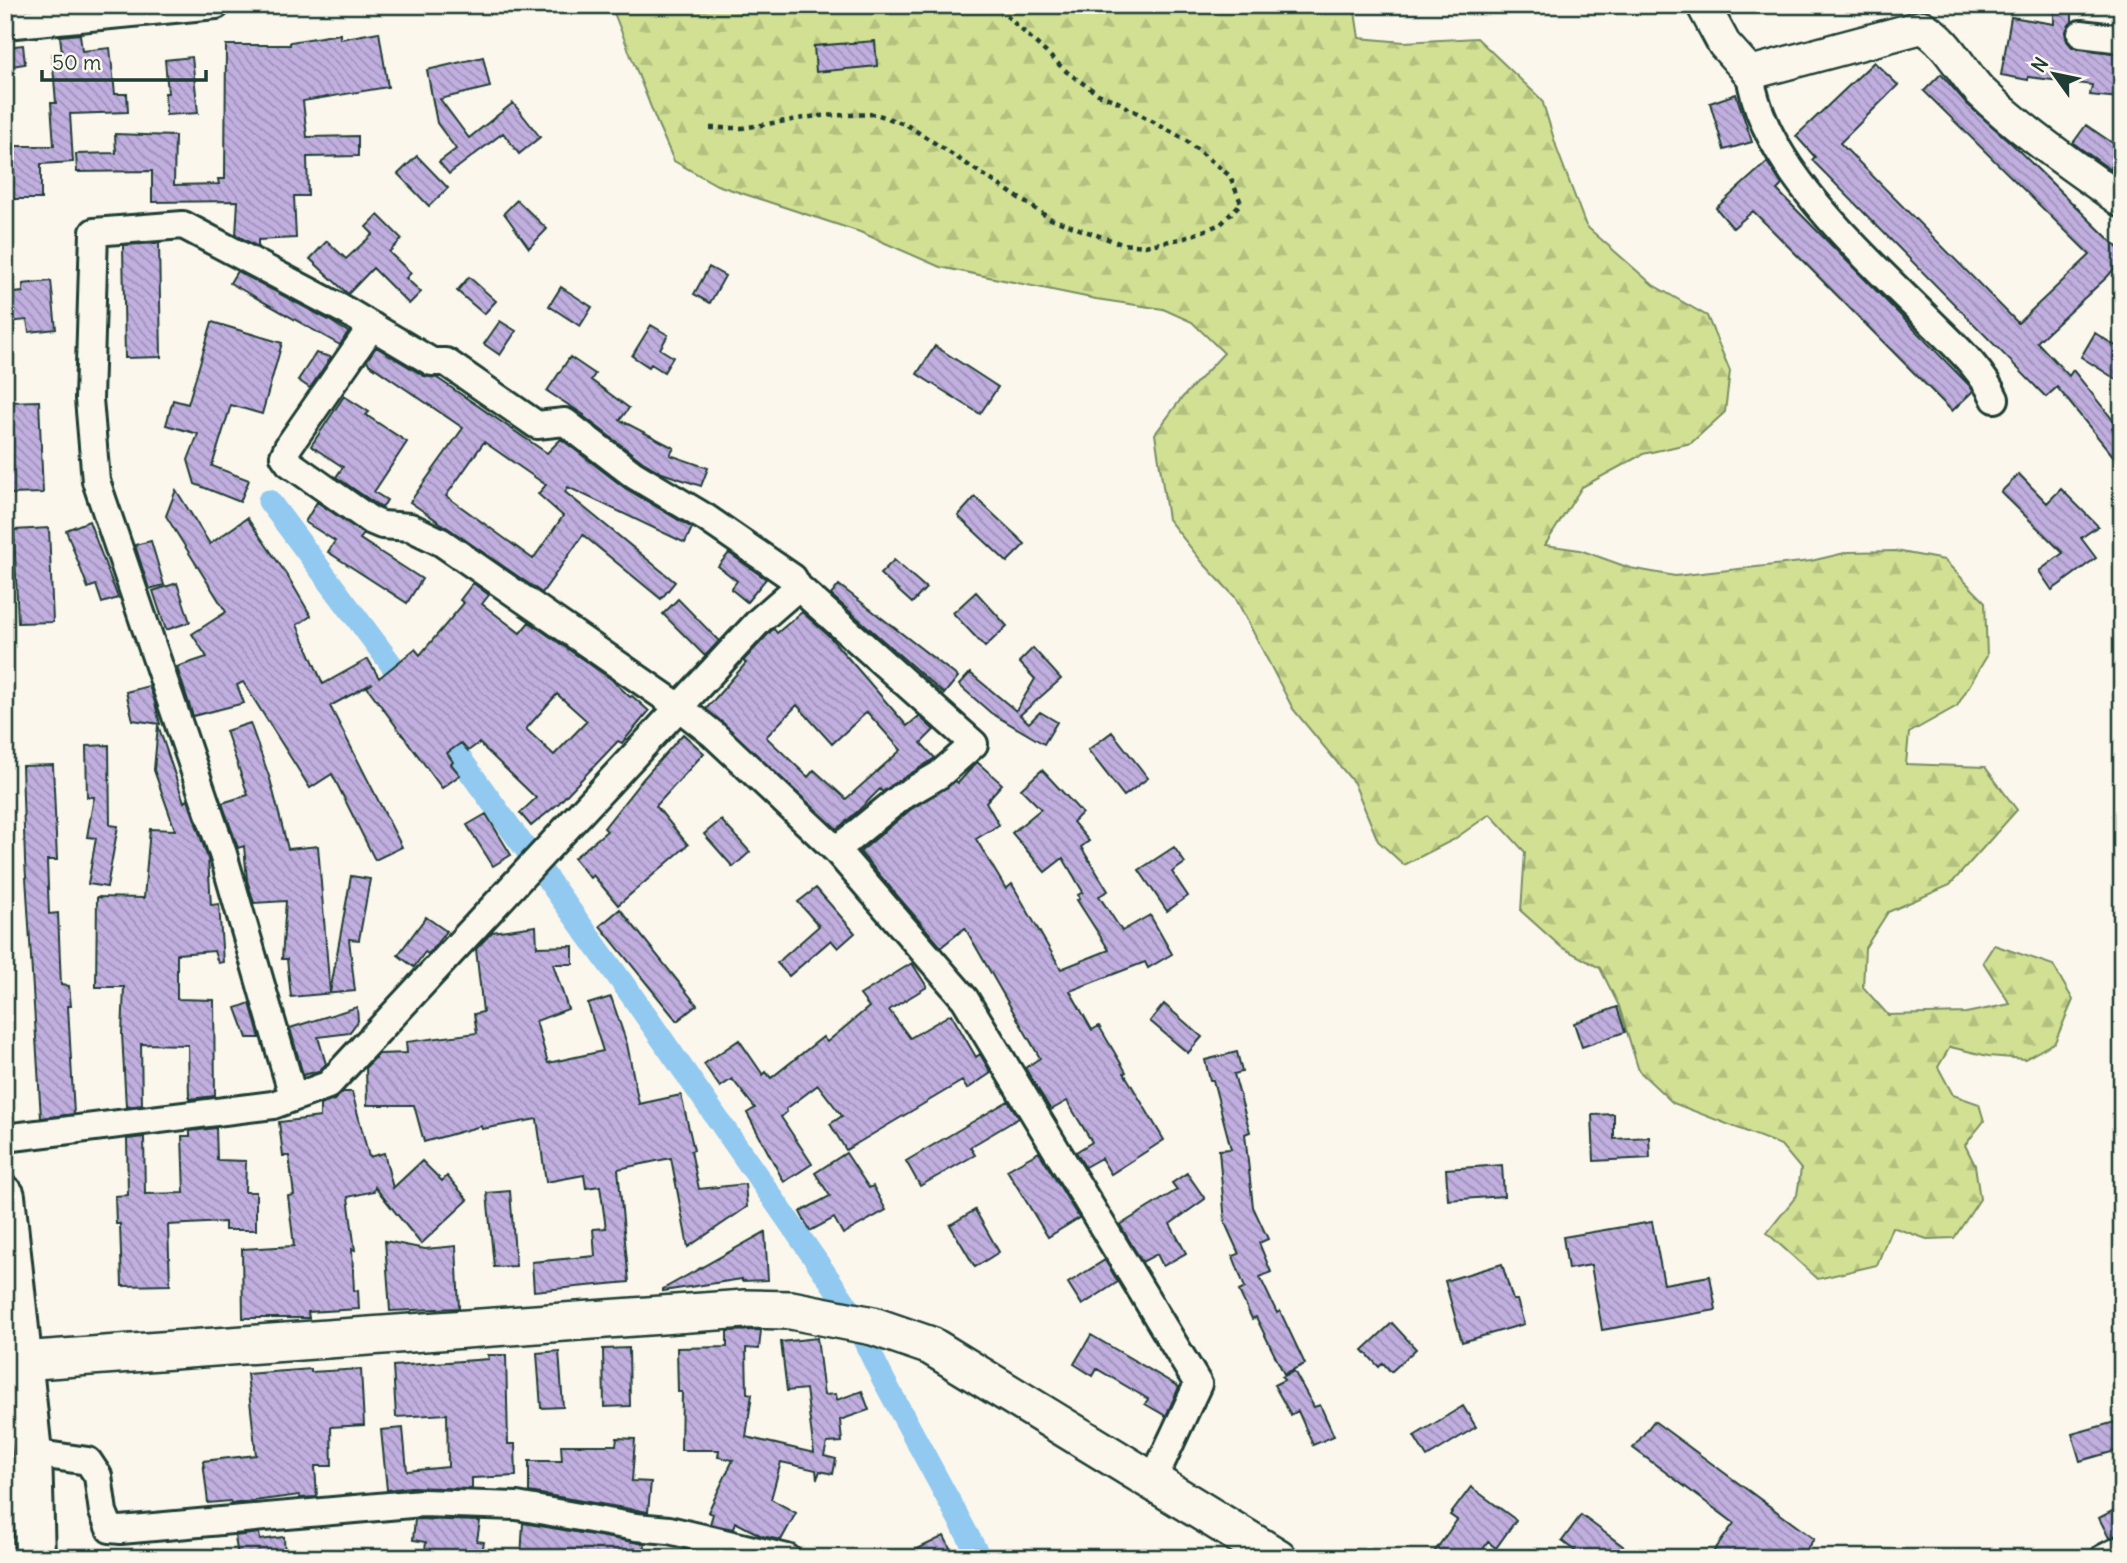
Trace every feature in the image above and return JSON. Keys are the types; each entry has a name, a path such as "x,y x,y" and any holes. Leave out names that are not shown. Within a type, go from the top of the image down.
{"main road":[{"path":"5,1196 13,1362 32,1453 35,1558"},
{"path":"13,1362 744,1308 791,1310 873,1326 932,1346 1278,1558"}],"street":[{"path":"5,25 216,5"},
{"path":"1703,5 1724,44 1750,73 1753,94 1778,148 1809,195 1954,345 1989,386 1995,399"},
{"path":"1750,73 1922,27 1933,33 1980,91 2039,140 2122,201"},
{"path":"2081,34 2122,39"},
{"path":"293,1096 223,854 96,481 89,399 94,232 183,225 372,326 432,362 446,362 537,425 565,422 634,475 706,517 793,578 797,587 974,744 939,775 901,797 836,850"},
{"path":"372,326 284,456 289,463 370,520 382,525 410,527 441,542 679,707 713,734 836,850 965,999 1198,1384 1153,1480"},
{"path":"5,1138 273,1105 328,1085 760,620 797,587"},
{"path":"32,1453 88,1461 98,1476 103,1512 110,1529 422,1503 517,1506 636,1527 669,1530 787,1558"},
{"path":"2104,1558 2122,1549"}],"path":[{"path":"710,128 742,128 817,116 876,114 907,125 1051,219 1122,244 1145,246 1185,239 1221,224 1241,203 1230,176 1184,139 1116,101 1098,94 1067,72 995,5"}],"green space":[{"path":"611,5 1354,5 1359,38 1404,42 1477,38 1542,100 1586,226 1653,285 1707,316 1730,371 1725,412 1691,443 1643,454 1582,487 1545,545 1580,550 1630,568 1675,576 1811,561 1849,552 1896,551 1944,560 1985,602 1987,656 1957,706 1909,733 1906,764 1985,767 2017,810 1950,885 1888,912 1865,948 1863,987 1888,1015 1966,1013 2010,1004 1983,962 1994,945 2053,965 2073,1000 2055,1042 2025,1059 1988,1056 1950,1047 1938,1067 1953,1095 1979,1104 1984,1121 1965,1145 1975,1165 1980,1199 1954,1238 1927,1239 1892,1227 1877,1265 1818,1279 1767,1233 1797,1195 1801,1169 1781,1145 1673,1103 1639,1071 1619,1006 1600,968 1561,947 1521,911 1525,852 1490,814 1453,840 1404,865 1378,841 1354,783 1293,709 1235,597 1203,563 1168,519 1155,434 1181,399 1224,353 1192,322 1163,309 1096,299 940,267 860,232 717,185 674,161"}],"building":[{"path":"2054,5 2072,5 2072,22 2065,33 2072,47 2122,54 2119,98 2090,95 2092,85 2001,75 2011,17 2054,24"},
{"path":"379,32 388,87 303,101 307,137 358,136 358,156 307,157 308,196 294,196 296,238 258,240 258,247 236,235 238,201 152,202 152,171 77,172 76,154 116,153 115,134 175,136 174,185 219,184 218,179 225,179 226,45 290,45 290,42 340,34 340,39"},
{"path":"80,34 82,51 110,48 115,94 127,94 128,112 70,114 73,162 41,164 41,199 12,199 12,192 5,192 5,146 54,146 51,103 56,103 52,54 62,53 60,36"},
{"path":"875,41 877,66 816,72 814,46"},
{"path":"23,45 25,64 5,67 5,47"},
{"path":"192,57 198,113 166,115 165,93 168,93 165,60"},
{"path":"483,57 490,87 440,99 469,138 513,103 540,137 519,154 503,133 449,174 439,162 456,149 437,123 427,70"},
{"path":"1874,62 1898,85 1840,143 2018,323 2090,255 1924,91 1941,74 1967,104 2010,142 2122,252 2122,260 2107,277 2037,342 2069,376 2073,370 2116,424 2112,428 2122,443 2122,467 2057,387 2046,397 1812,160 1815,157 1796,136"},
{"path":"1736,94 1752,142 1724,150 1710,103"},
{"path":"2086,125 2114,144 2111,170 2073,143"},
{"path":"417,156 448,188 429,206 398,174"},
{"path":"1767,162 1782,185 1777,190 1970,386 1973,391 1952,411 1753,211 1733,228 1716,208"},
{"path":"517,200 547,229 529,248 504,213"},
{"path":"378,215 402,239 389,252 411,273 406,278 421,292 409,304 373,268 348,294 310,259 327,241 346,259 373,234 366,227"},
{"path":"159,243 161,357 125,358 123,245"},
{"path":"709,267 725,276 710,303 694,294"},
{"path":"237,271 348,332 340,345 230,283"},
{"path":"469,277 496,301 484,314 457,291"},
{"path":"51,281 56,329 29,332 27,320 9,322 5,294 23,292 23,284"},
{"path":"561,287 592,307 580,326 549,306"},
{"path":"500,321 516,331 500,355 484,344"},
{"path":"212,322 282,343 262,414 231,405 212,466 249,480 240,502 195,484 188,460 198,434 166,425 173,400 188,404"},
{"path":"651,325 668,335 660,349 673,357 664,372 651,364 649,367 632,356"},
{"path":"2095,333 2122,350 2122,383 2081,357"},
{"path":"935,346 998,387 980,414 917,374"},
{"path":"376,347 424,376 437,378 547,453 561,439 625,488 692,528 685,543 568,487 565,492 675,582 661,599 583,535 542,593 410,502 463,428 369,364 367,360","holes":["484,442 546,485 538,494 563,516 533,559 446,496"]},
{"path":"316,353 331,357 310,388 298,380"},
{"path":"570,357 595,374 591,380 629,408 620,420 674,448 670,455 708,468 701,486 662,473 643,462 584,415 547,391"},
{"path":"344,396 369,412 366,415 407,442 374,492 387,500 382,508 336,477 343,467 311,446"},
{"path":"39,401 43,493 10,494 6,402"},
{"path":"2019,474 2047,503 2061,489 2098,526 2081,538 2096,558 2052,590 2039,571 2063,553 2001,492"},
{"path":"176,490 210,544 247,518 287,575 311,616 297,625 323,684 368,659 379,678 415,649 420,655 464,603 460,600 473,583 489,595 482,604 520,633 529,622 611,679 649,711 622,743 618,741 559,803 531,826 520,813 536,798 479,743 468,751 461,743 447,753 453,762 451,764 460,775 442,788 367,687 373,683 330,706 402,847 375,860 332,774 310,788 243,682 237,685 244,703 193,716 177,667 207,657 192,634 226,612 166,516","holes":["557,694 587,721 554,755 526,729"]},
{"path":"975,497 1025,544 1007,562 958,516"},
{"path":"317,502 364,534 360,539 422,579 407,603 328,552 335,541 305,522"},
{"path":"89,521 118,598 102,603 96,585 88,588 66,530"},
{"path":"49,528 53,622 18,623 14,530"},
{"path":"151,541 164,585 149,589 135,545"},
{"path":"729,553 766,579 747,602 731,589 737,581 718,566"},
{"path":"894,560 926,588 912,603 880,574"},
{"path":"177,583 190,622 166,630 153,591"},
{"path":"839,585 958,677 944,694 831,595"},
{"path":"976,592 1007,626 985,647 953,613"},
{"path":"678,599 719,641 705,656 663,614"},
{"path":"802,612 829,636 907,726 919,716 934,730 921,743 935,758 882,792 880,789 837,829 706,709 746,663 743,661 771,631 774,629 777,633","holes":["797,705 832,744 867,712 901,750 846,799 814,770 808,777 766,737"]},
{"path":"1033,648 1061,679 1020,715 1029,723 1040,712 1057,722 1044,744 991,713 959,685 970,673 1016,711 1035,679 1019,662"},
{"path":"149,686 160,724 133,720 126,692"},
{"path":"250,723 270,779 288,849 318,846 330,993 351,876 370,879 359,940 349,939 355,991 291,997 287,959 282,959 286,901 254,903 247,880 244,846 238,848 222,803 248,795 226,731"},
{"path":"158,725 184,802 188,800 208,859 211,905 219,904 223,962 218,963 214,951 177,954 177,999 214,1000 215,1096 189,1099 188,1045 141,1044 142,1105 126,1107 122,1034 124,987 96,987 97,897 144,898 150,829 175,830 154,770"},
{"path":"1112,732 1148,778 1124,796 1088,750"},
{"path":"683,734 704,753 656,806 688,845 618,905 593,875 590,878 574,858 607,831 604,828"},
{"path":"109,745 110,825 118,826 107,887 88,884 96,838 87,837 94,797 87,797 86,746"},
{"path":"977,762 1002,784 986,802 999,825 976,839 1006,889 1012,884 1061,969 1109,950 1077,900 1080,899 1078,895 1083,892 1063,858 1045,872 1012,833 1041,809 1021,789 1042,770 1082,813 1073,822 1089,841 1081,847 1108,891 1099,896 1122,931 1150,915 1172,954 1148,968 1145,962 1070,991 1092,1030 1099,1026 1164,1140 1111,1174 1101,1158 1085,1167 1076,1152 1092,1142 1067,1101 1051,1110 1025,1068 1040,1058 965,928 941,947 860,852 910,810 956,781 958,783"},
{"path":"53,765 57,860 47,860 49,914 58,913 61,985 69,986 74,1114 41,1118 25,861 22,766"},
{"path":"486,814 511,855 493,866 467,825"},
{"path":"721,820 750,852 733,867 704,834"},
{"path":"1174,847 1185,863 1172,872 1188,896 1167,911 1139,870"},
{"path":"816,888 855,933 838,948 831,940 789,976 777,963 819,926 798,902"},
{"path":"620,909 697,1005 677,1021 600,926"},
{"path":"426,917 446,931 414,967 398,955"},
{"path":"536,926 537,947 573,946 573,964 553,964 568,1009 536,1021 548,1063 603,1051 588,1004 611,997 627,1044 639,1104 681,1095 694,1150 691,1151 699,1189 745,1184 747,1207 688,1247 671,1158 618,1169 629,1282 534,1291 532,1262 595,1256 593,1229 606,1228 600,1186 586,1188 584,1175 546,1182 537,1119 482,1129 481,1126 424,1142 414,1105 367,1105 366,1067 379,1054 407,1053 406,1042 477,1033 474,1014 483,1012 476,949 492,932"},
{"path":"912,963 927,987 889,1010 910,1038 951,1014 976,1057 980,1054 991,1073 967,1089 962,1081 846,1150 830,1124 842,1116 818,1085 786,1109 787,1112 781,1117 812,1164 784,1182 747,1113 755,1108 732,1079 720,1087 704,1064 739,1040 763,1075 766,1072 771,1078 823,1037 827,1042 869,1007 860,995"},
{"path":"250,1003 260,1038 247,1038 236,1008"},
{"path":"1164,1004 1202,1037 1188,1053 1150,1021"},
{"path":"357,1007 358,1021 349,1033 318,1037 326,1064 319,1071 303,1075 290,1028"},
{"path":"1617,1007 1625,1032 1582,1047 1574,1023"},
{"path":"1237,1052 1242,1072 1234,1074 1250,1132 1245,1134 1253,1207 1268,1239 1259,1243 1271,1272 1260,1277 1277,1313 1280,1311 1305,1364 1284,1374 1256,1317 1252,1319 1239,1291 1245,1288 1233,1256 1239,1254 1225,1223 1219,1150 1231,1149 1205,1060"},
{"path":"343,1092 352,1092 369,1157 384,1153 393,1188 422,1161 442,1181 447,1176 468,1200 421,1244 375,1187 374,1191 348,1197 355,1250 352,1249 354,1291 358,1290 359,1309 308,1312 309,1318 243,1318 242,1249 294,1246 288,1196 294,1195 289,1156 283,1156 279,1122 320,1117 320,1105 334,1100"},
{"path":"1008,1101 1019,1118 970,1147 975,1155 920,1186 906,1161"},
{"path":"1614,1114 1614,1139 1649,1137 1650,1158 1594,1161 1592,1115"},
{"path":"216,1128 217,1160 246,1161 245,1192 256,1192 256,1230 225,1230 225,1222 168,1225 170,1285 122,1286 120,1224 116,1224 115,1196 128,1195 127,1139 144,1137 145,1194 184,1193 182,1136 190,1136 190,1131"},
{"path":"1039,1152 1079,1218 1048,1237 1007,1170"},
{"path":"846,1153 869,1188 873,1186 886,1210 843,1234 834,1218 810,1231 800,1212 830,1196 815,1173"},
{"path":"1502,1165 1504,1196 1448,1200 1446,1169"},
{"path":"1187,1173 1205,1199 1170,1224 1186,1253 1163,1266 1157,1254 1142,1262 1120,1225 1177,1190 1172,1183"},
{"path":"510,1191 516,1266 494,1267 487,1193"},
{"path":"975,1210 999,1252 975,1267 950,1225"},
{"path":"1652,1222 1664,1284 1710,1276 1716,1310 1602,1330 1591,1265 1568,1269 1563,1237"},
{"path":"765,1232 768,1280 742,1279 663,1291 663,1289"},
{"path":"385,1241 425,1249 456,1246 459,1308 390,1311"},
{"path":"1105,1260 1118,1282 1082,1305 1068,1283"},
{"path":"1502,1264 1524,1324 1462,1342 1445,1281"},
{"path":"1392,1323 1416,1349 1391,1372 1383,1363 1379,1367 1363,1350"},
{"path":"761,1330 759,1349 746,1348 747,1393 752,1394 746,1437 814,1453 806,1389 787,1391 781,1342 817,1338 824,1395 836,1394 837,1400 862,1391 869,1410 840,1420 842,1442 827,1443 824,1456 836,1459 833,1474 820,1471 817,1479 816,1470 781,1462 771,1499 796,1513 781,1540 762,1536 735,1522 733,1529 710,1524 713,1514 708,1512 733,1460 718,1457 719,1450 681,1450 682,1392 678,1392 677,1348 727,1347 727,1331"},
{"path":"1091,1335 1179,1387 1166,1416 1145,1404 1148,1399 1097,1369 1093,1376 1074,1364"},
{"path":"629,1348 630,1406 604,1407 603,1349"},
{"path":"559,1351 563,1407 541,1408 537,1353"},
{"path":"488,1355 506,1355 508,1444 515,1444 516,1476 472,1478 472,1489 411,1487 387,1490 381,1430 403,1428 407,1471 448,1467 447,1414 396,1417 393,1366 489,1359"},
{"path":"311,1369 311,1372 361,1369 364,1425 331,1427 332,1466 315,1466 317,1497 300,1498 299,1495 231,1504 230,1501 208,1503 203,1461 256,1455 247,1374"},
{"path":"1294,1371 1314,1407 1320,1405 1334,1436 1313,1445 1298,1411 1291,1415 1274,1385"},
{"path":"1463,1406 1476,1427 1427,1457 1414,1436"},
{"path":"2122,1420 2122,1449 2080,1461 2072,1434"},
{"path":"1654,1421 1814,1539 1800,1558 1709,1558 1734,1523 1633,1448"},
{"path":"617,1438 635,1439 632,1481 651,1482 648,1512 529,1492 529,1461 562,1461 561,1445 616,1445"},
{"path":"1471,1487 1516,1520 1496,1548 1488,1542 1477,1558 1430,1558 1457,1520 1450,1515"},
{"path":"2122,1506 2122,1533 2109,1538 2099,1518"},
{"path":"1581,1515 1639,1558 1584,1558 1562,1541"},
{"path":"415,1519 480,1521 477,1541 484,1542 481,1558 424,1558 426,1542 413,1540"},
{"path":"523,1523 645,1544 644,1558 581,1558 547,1552 546,1558 521,1558"},
{"path":"259,1533 260,1540 284,1537 285,1558 238,1558 235,1536"},
{"path":"944,1536 955,1558 899,1558"}],"waterway":[{"path":"269,501 412,692"},
{"path":"436,725 632,996 847,1305 882,1377 980,1558"}]}
